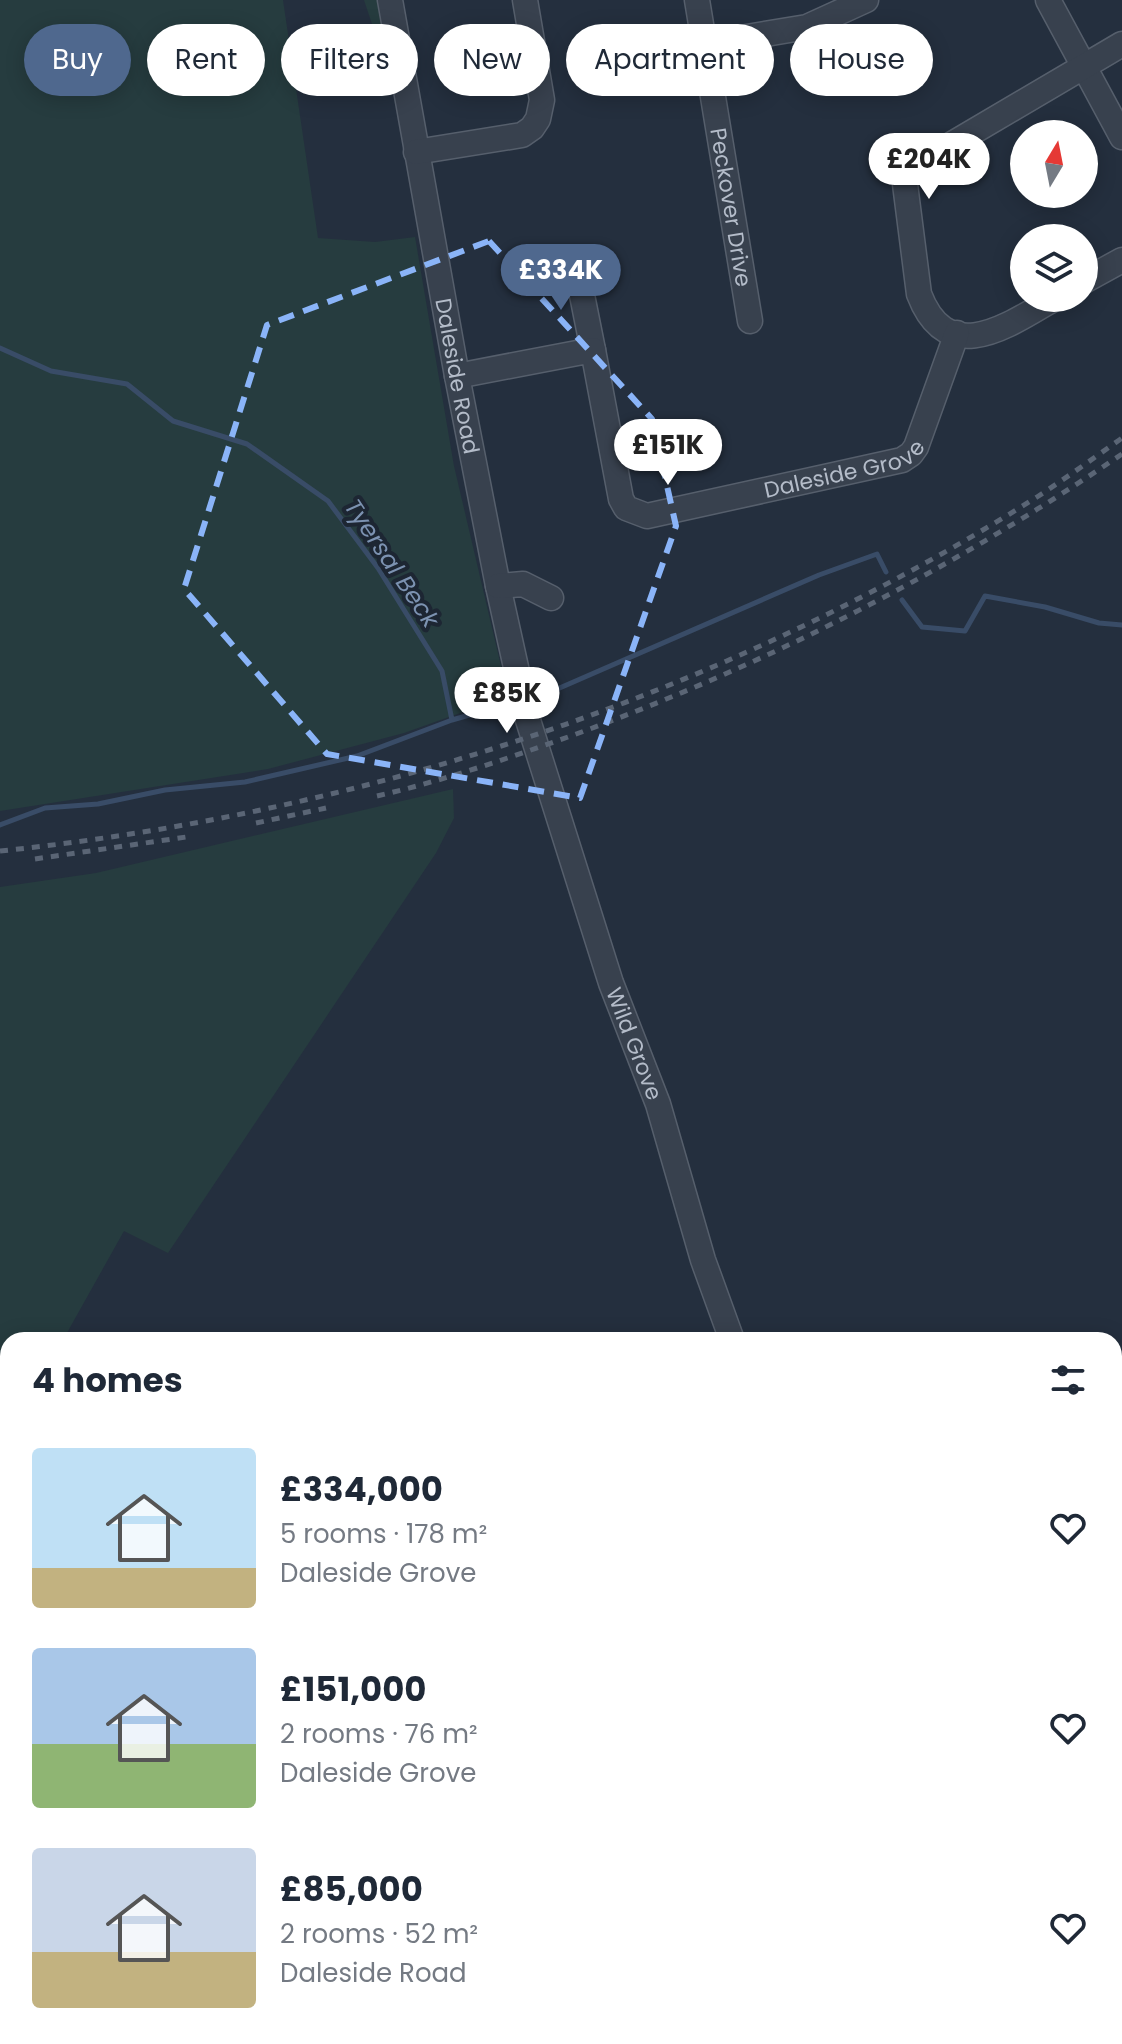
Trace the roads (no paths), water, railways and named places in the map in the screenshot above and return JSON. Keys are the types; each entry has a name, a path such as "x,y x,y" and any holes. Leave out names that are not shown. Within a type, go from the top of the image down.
{"street":[{"name":"Daleside Road","path":"390,0 457,376 498,586 536,748"},
{"path":"416,152 522,135 532,128 538,119 542,100 525,0"},
{"name":"Peckover Drive","path":"697,0 701,24"},
{"path":"774,32 807,27 866,0"},
{"path":"1048,0 1122,137"},
{"path":"1030,312 996,331 978,335 957,333 931,316 919,294 904,197 908,174 915,166 1122,44"},
{"name":"Peckover Drive","path":"713,96 750,321"},
{"path":"1098,273 1122,260"},
{"name":"Daleside Grove","path":"576,265 621,499 626,508 647,516 902,460 911,454 923,430 957,333"},
{"path":"457,376 593,350"},
{"path":"498,586 523,584 551,598"},
{"name":"Wild Grove","path":"536,748 611,983 658,1104 703,1260 729,1332"}],"waterway":[{"name":"Tyersal Beck","path":"0,348 51,371 127,384 173,421 247,444 328,501 378,568 442,671 452,720"},
{"name":"Tyersal Beck","path":"531,697 555,690 819,575 877,554 886,572"},
{"name":"Tyersal Beck","path":"902,600 922,627 965,631 985,596 1045,607 1099,623 1122,625"},
{"name":"Tyersal Beck","path":"0,825 45,808 98,804 165,790 245,782 357,756 452,720 518,701"}],"railway":[{"path":"0,851 137,833 273,807 407,774 539,734 668,686 795,630 918,567 1037,497 1122,438"},
{"path":"377,796 450,777 568,737 784,647 854,613 990,538 1122,454"},
{"path":"256,823 326,808"},
{"path":"35,859 193,836"}]}
